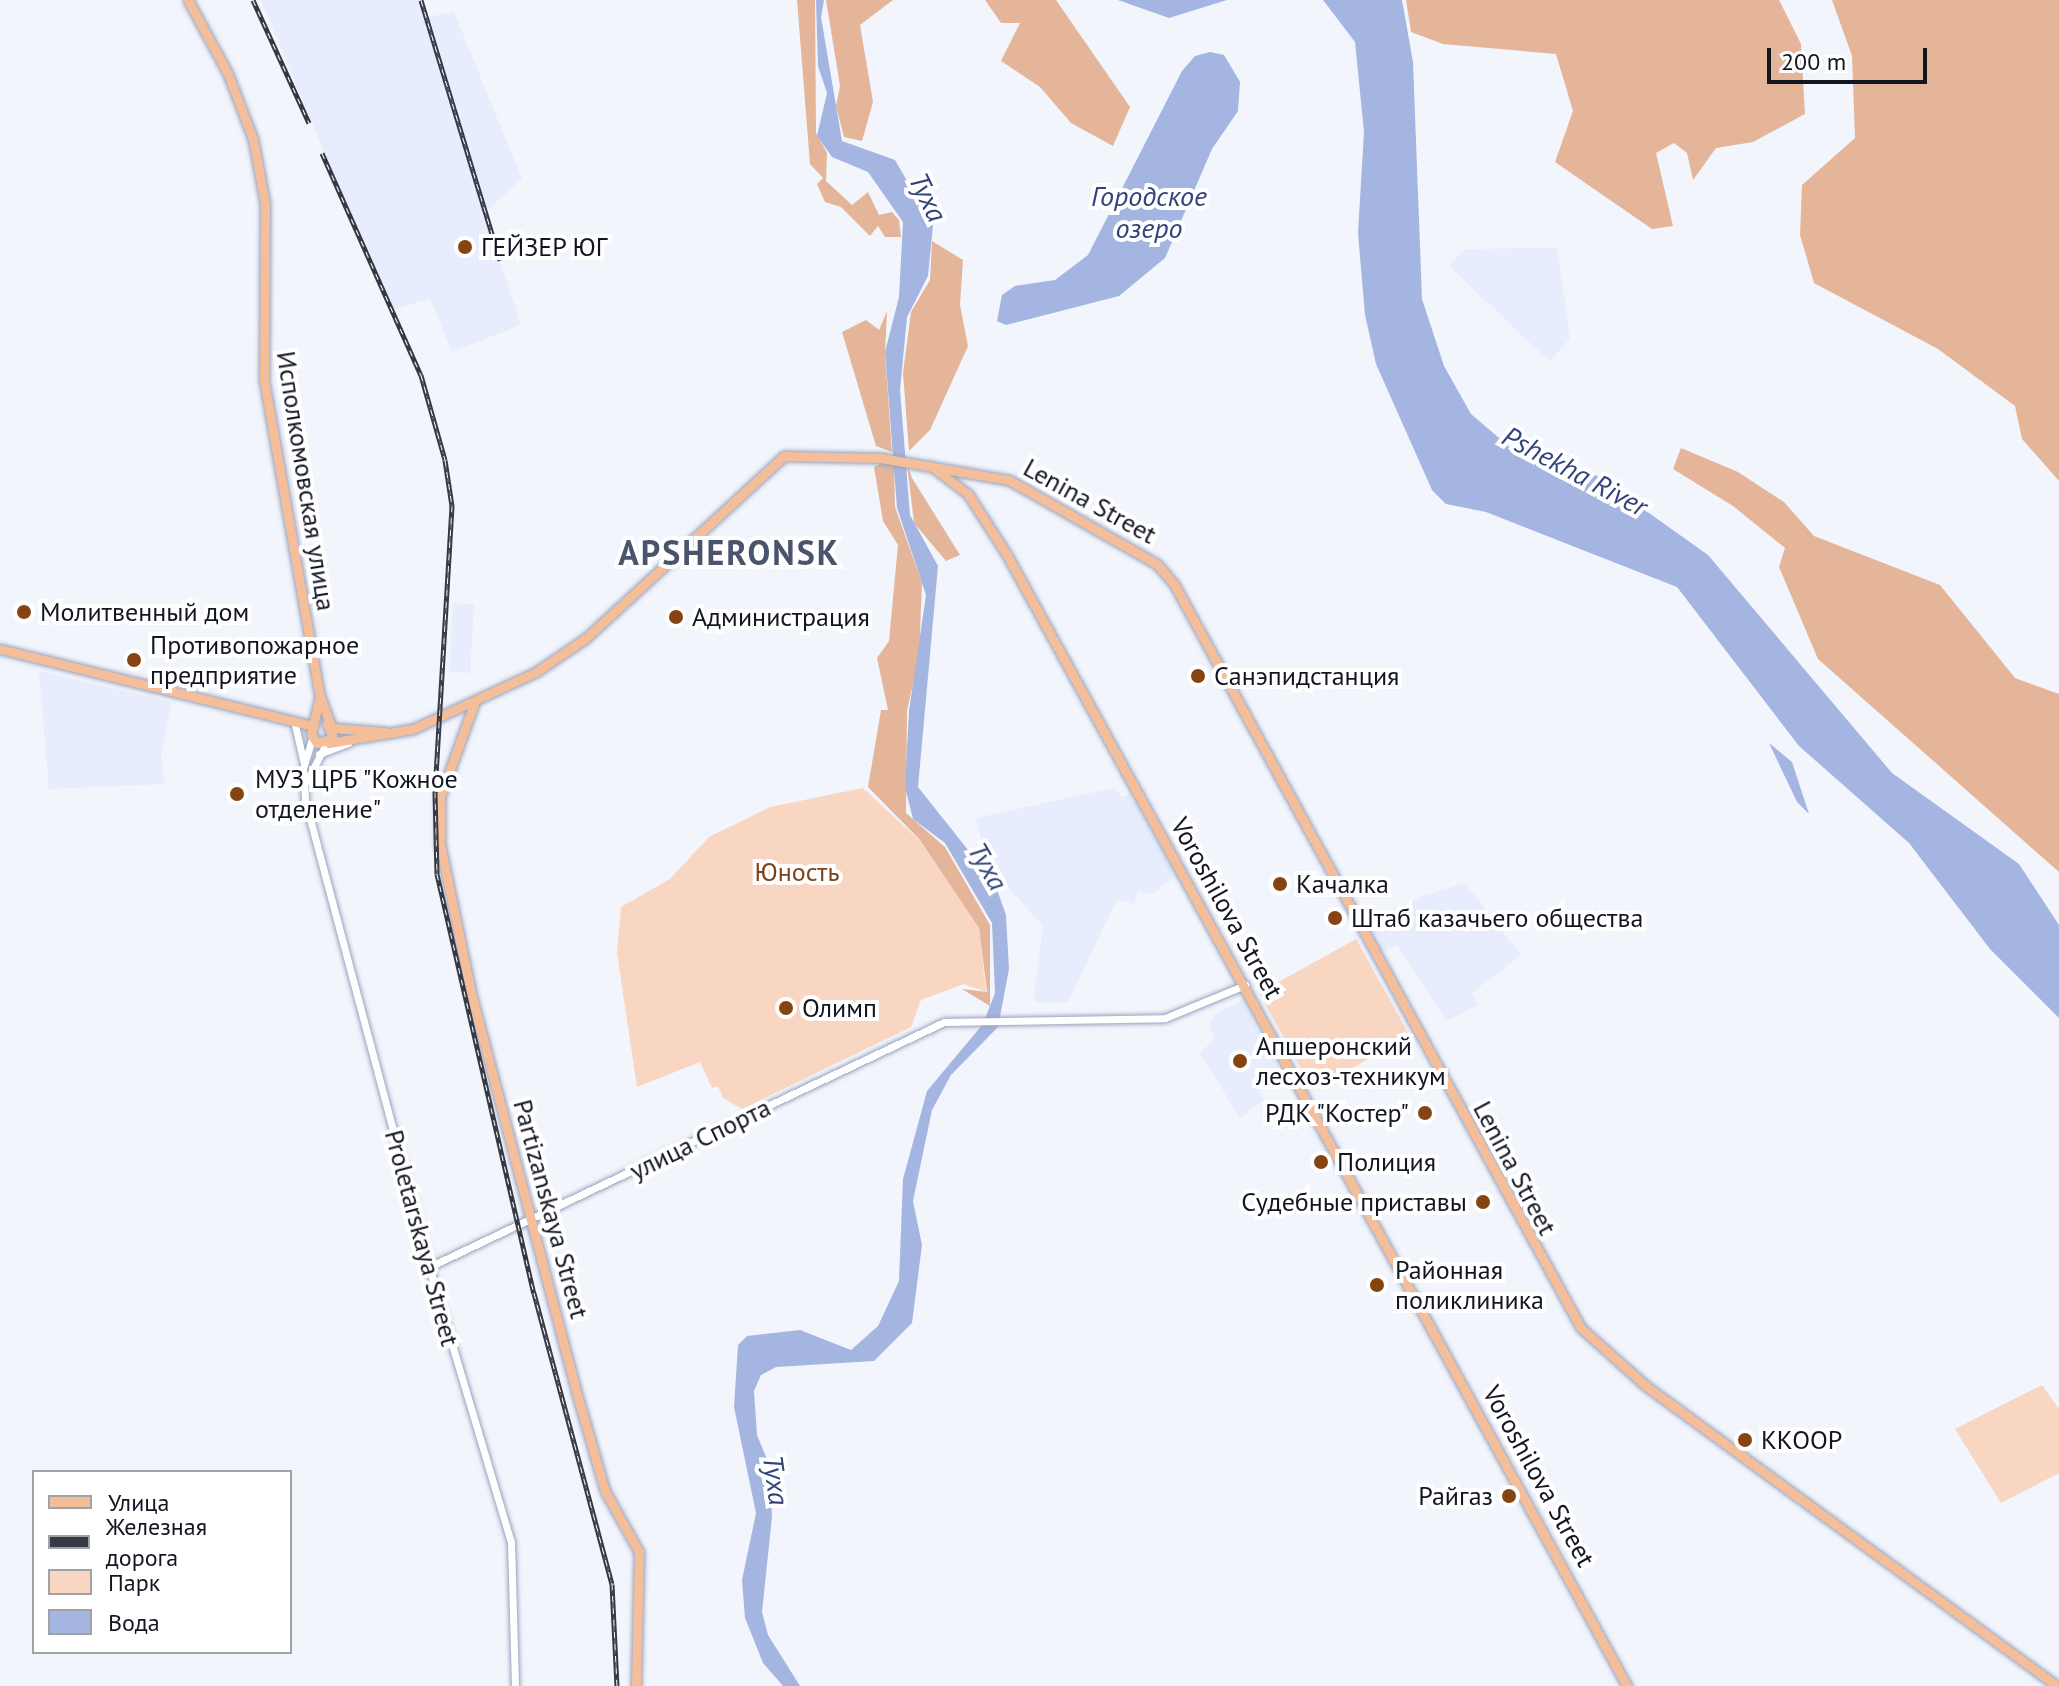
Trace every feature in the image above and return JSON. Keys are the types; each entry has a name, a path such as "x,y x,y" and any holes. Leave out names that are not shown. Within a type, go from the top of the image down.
{"main road":[{"name":"Исполкомовская улица","path":"188,0 241,101 255,152 265,204 264,380 320,696 332,727"},
{"name":"Lenina Street","path":"413,729 446,717 536,672 586,638 784,456 881,458 971,468 1009,480 1157,564 1174,584 1581,1328 1646,1386 1796,1492 2057,1686"},
{"name":"Voroshilova Street","path":"928,464 960,487 1007,555 1627,1686"},
{"path":"960,487 960,475 971,468"},
{"path":"0,649 295,723 349,730 413,729"},
{"name":"Исполкомовская улица","path":"312,738 320,696"},
{"path":"295,723 311,715 320,696 349,730"},
{"name":"Partizanskaya Street","path":"475,701 440,797 440,844 530,1219 598,1470 641,1561 636,1686"},
{"path":"446,717 456,720 460,739"},
{"path":"295,723 312,738 327,744 413,729"},
{"path":"327,744 332,727"}],"street":[{"path":"295,723 303,769"},
{"name":"Proletarskaya Street","path":"312,738 303,769 304,792 429,1267 511,1542 515,1686"},
{"path":"314,758 351,742"},
{"path":"304,792 314,758 327,744"},
{"name":"улица Спорта","path":"429,1267 944,1022 972,1017 1023,1016 1165,1018 1245,985"}],"shaded area":[{"path":"261,0 422,0 427,17 454,12 522,179 484,213 521,325 452,352 430,298 390,311"},
{"path":"797,0 815,0 816,133 827,153 826,181 852,205 868,192 879,215 892,212 899,220 901,237 885,237 878,226 870,236 841,207 825,202 817,184 823,178 810,164"},
{"path":"826,0 893,0 860,25 873,102 862,141 844,137 836,106 840,86"},
{"path":"985,0 1056,0 1130,107 1113,146 1071,123 1040,87 1001,61 1020,23 1001,23"},
{"path":"1406,0 1779,0 1801,44 1805,114 1753,142 1716,148 1693,180 1687,153 1674,143 1656,153 1673,226 1652,229 1555,162 1573,111 1556,54 1443,44 1411,32"},
{"path":"1832,0 2059,0 2059,481 2022,439 2015,406 1938,349 1814,283 1800,235 1802,185 1855,138 1852,56"},
{"path":"932,241 963,260 960,305 968,346 930,430 909,451 903,373 911,312 930,280"},
{"path":"1557,248 1570,338 1550,362 1449,266 1465,249"},
{"path":"887,311 885,354 892,452 876,446 842,332 866,320 879,330"},
{"path":"1681,448 1738,472 1784,502 1814,536 1940,585 2015,678 2059,694 2059,872 1818,659 1779,567 1785,548 1733,506 1673,469"},
{"path":"886,461 894,465 895,507 922,583 919,657 907,711 906,813 945,847 990,925 990,1006 962,989 987,992 979,928 919,839 868,787 881,710 888,710 877,658 889,641 898,545 883,521 874,467"},
{"path":"907,464 912,478 960,555 946,561 914,523"},
{"path":"453,603 474,604 470,673 449,672"},
{"path":"39,671 172,702 161,755 164,784 49,789"},
{"path":"1114,788 1122,797 1130,794 1176,876 1152,894 1138,891 1134,904 1117,899 1068,1002 1040,1003 1034,1000 1043,926 986,862 976,818"},
{"path":"1465,883 1521,955 1472,993 1478,1005 1447,1021 1397,945 1380,952 1366,927 1419,897"},
{"name":"Апшеронский лесхоз-техникум","path":"1242,1000 1280,1070 1256,1083 1264,1100 1240,1118 1200,1053 1214,1039 1209,1023 1216,1014"}],"green space":[{"name":"Юность","path":"863,788 919,840 979,928 986,992 964,984 921,1000 911,1027 742,1109 723,1098 718,1086 712,1088 700,1062 637,1087 617,953 621,907 670,879 709,837 770,807"},
{"path":"1356,939 1410,1036 1313,1090 1259,993"},
{"path":"2042,1385 2059,1409 2059,1473 2001,1503 1955,1429"}],"water":[{"path":"816,0 824,0 821,17 842,141 895,160 933,226 928,276 907,317 900,390 910,515 938,566 918,787 995,884 1006,915 1009,969 998,1027 951,1075 932,1110 913,1201 922,1245 912,1323 874,1361 776,1367 761,1375 754,1391 757,1435 769,1464 772,1517 762,1612 768,1635 800,1686 783,1686 763,1663 745,1618 742,1580 756,1513 734,1407 738,1345 747,1336 800,1330 851,1350 878,1326 899,1281 903,1179 927,1091 983,1024 995,993 992,923 945,843 913,819 905,787 909,711 926,595 897,508 885,352 899,297 903,222 868,172 832,157 817,136 827,93 818,66"},
{"path":"1118,0 1227,0 1169,18"},
{"name":"Pshekha River","path":"1323,0 1402,0 1413,62 1422,299 1444,366 1471,414 1526,461 1547,457 1597,476 1708,555 1892,773 2019,864 2059,925 2059,1018 1990,949 1909,843 1799,746 1677,587 1486,512 1446,504 1432,490 1376,364 1365,315 1358,233 1364,132 1355,42"},
{"name":"Городское озеро","path":"1210,52 1224,55 1240,82 1238,111 1212,149 1165,258 1119,296 1006,325 997,321 1002,295 1015,286 1055,280 1088,255 1182,71 1195,56"},
{"path":"1769,743 1792,762 1809,814 1797,802"}],"railway":[{"path":"253,0 309,123"},
{"path":"421,0 500,260"},
{"path":"322,153 421,375 445,460 452,506 435,792 437,874 534,1293 612,1584 617,1686"}],"place":[{"name":"ГЕЙЗЕР ЮГ","path":"465,247"},
{"name":"Молитвенный дом","path":"24,612"},
{"name":"Администрация","path":"676,617"},
{"name":"Противопожарное предприятие","path":"134,660"},
{"name":"Санэпидстанция","path":"1198,676"},
{"name":"МУЗ ЦРБ \"Кожное отделение\"","path":"237,794"},
{"name":"Качалка","path":"1280,884"},
{"name":"Штаб казачьего общества","path":"1335,918"},
{"name":"Олимп","path":"786,1008"},
{"name":"Апшеронский лесхоз-техникум","path":"1240,1061"},
{"name":"РДК \"Костер\"","path":"1425,1113"},
{"name":"Полиция","path":"1321,1162"},
{"name":"Судебные приставы","path":"1483,1202"},
{"name":"Районная поликлиника","path":"1377,1285"},
{"name":"ККООР","path":"1745,1440"},
{"name":"Райгаз","path":"1509,1496"}],"district":[{"name":"APSHERONSK","path":"729,553"}],"water label":[{"name":"Туха","path":"928,197"},
{"name":"Туха","path":"988,866"},
{"name":"Туха","path":"776,1480"}]}
